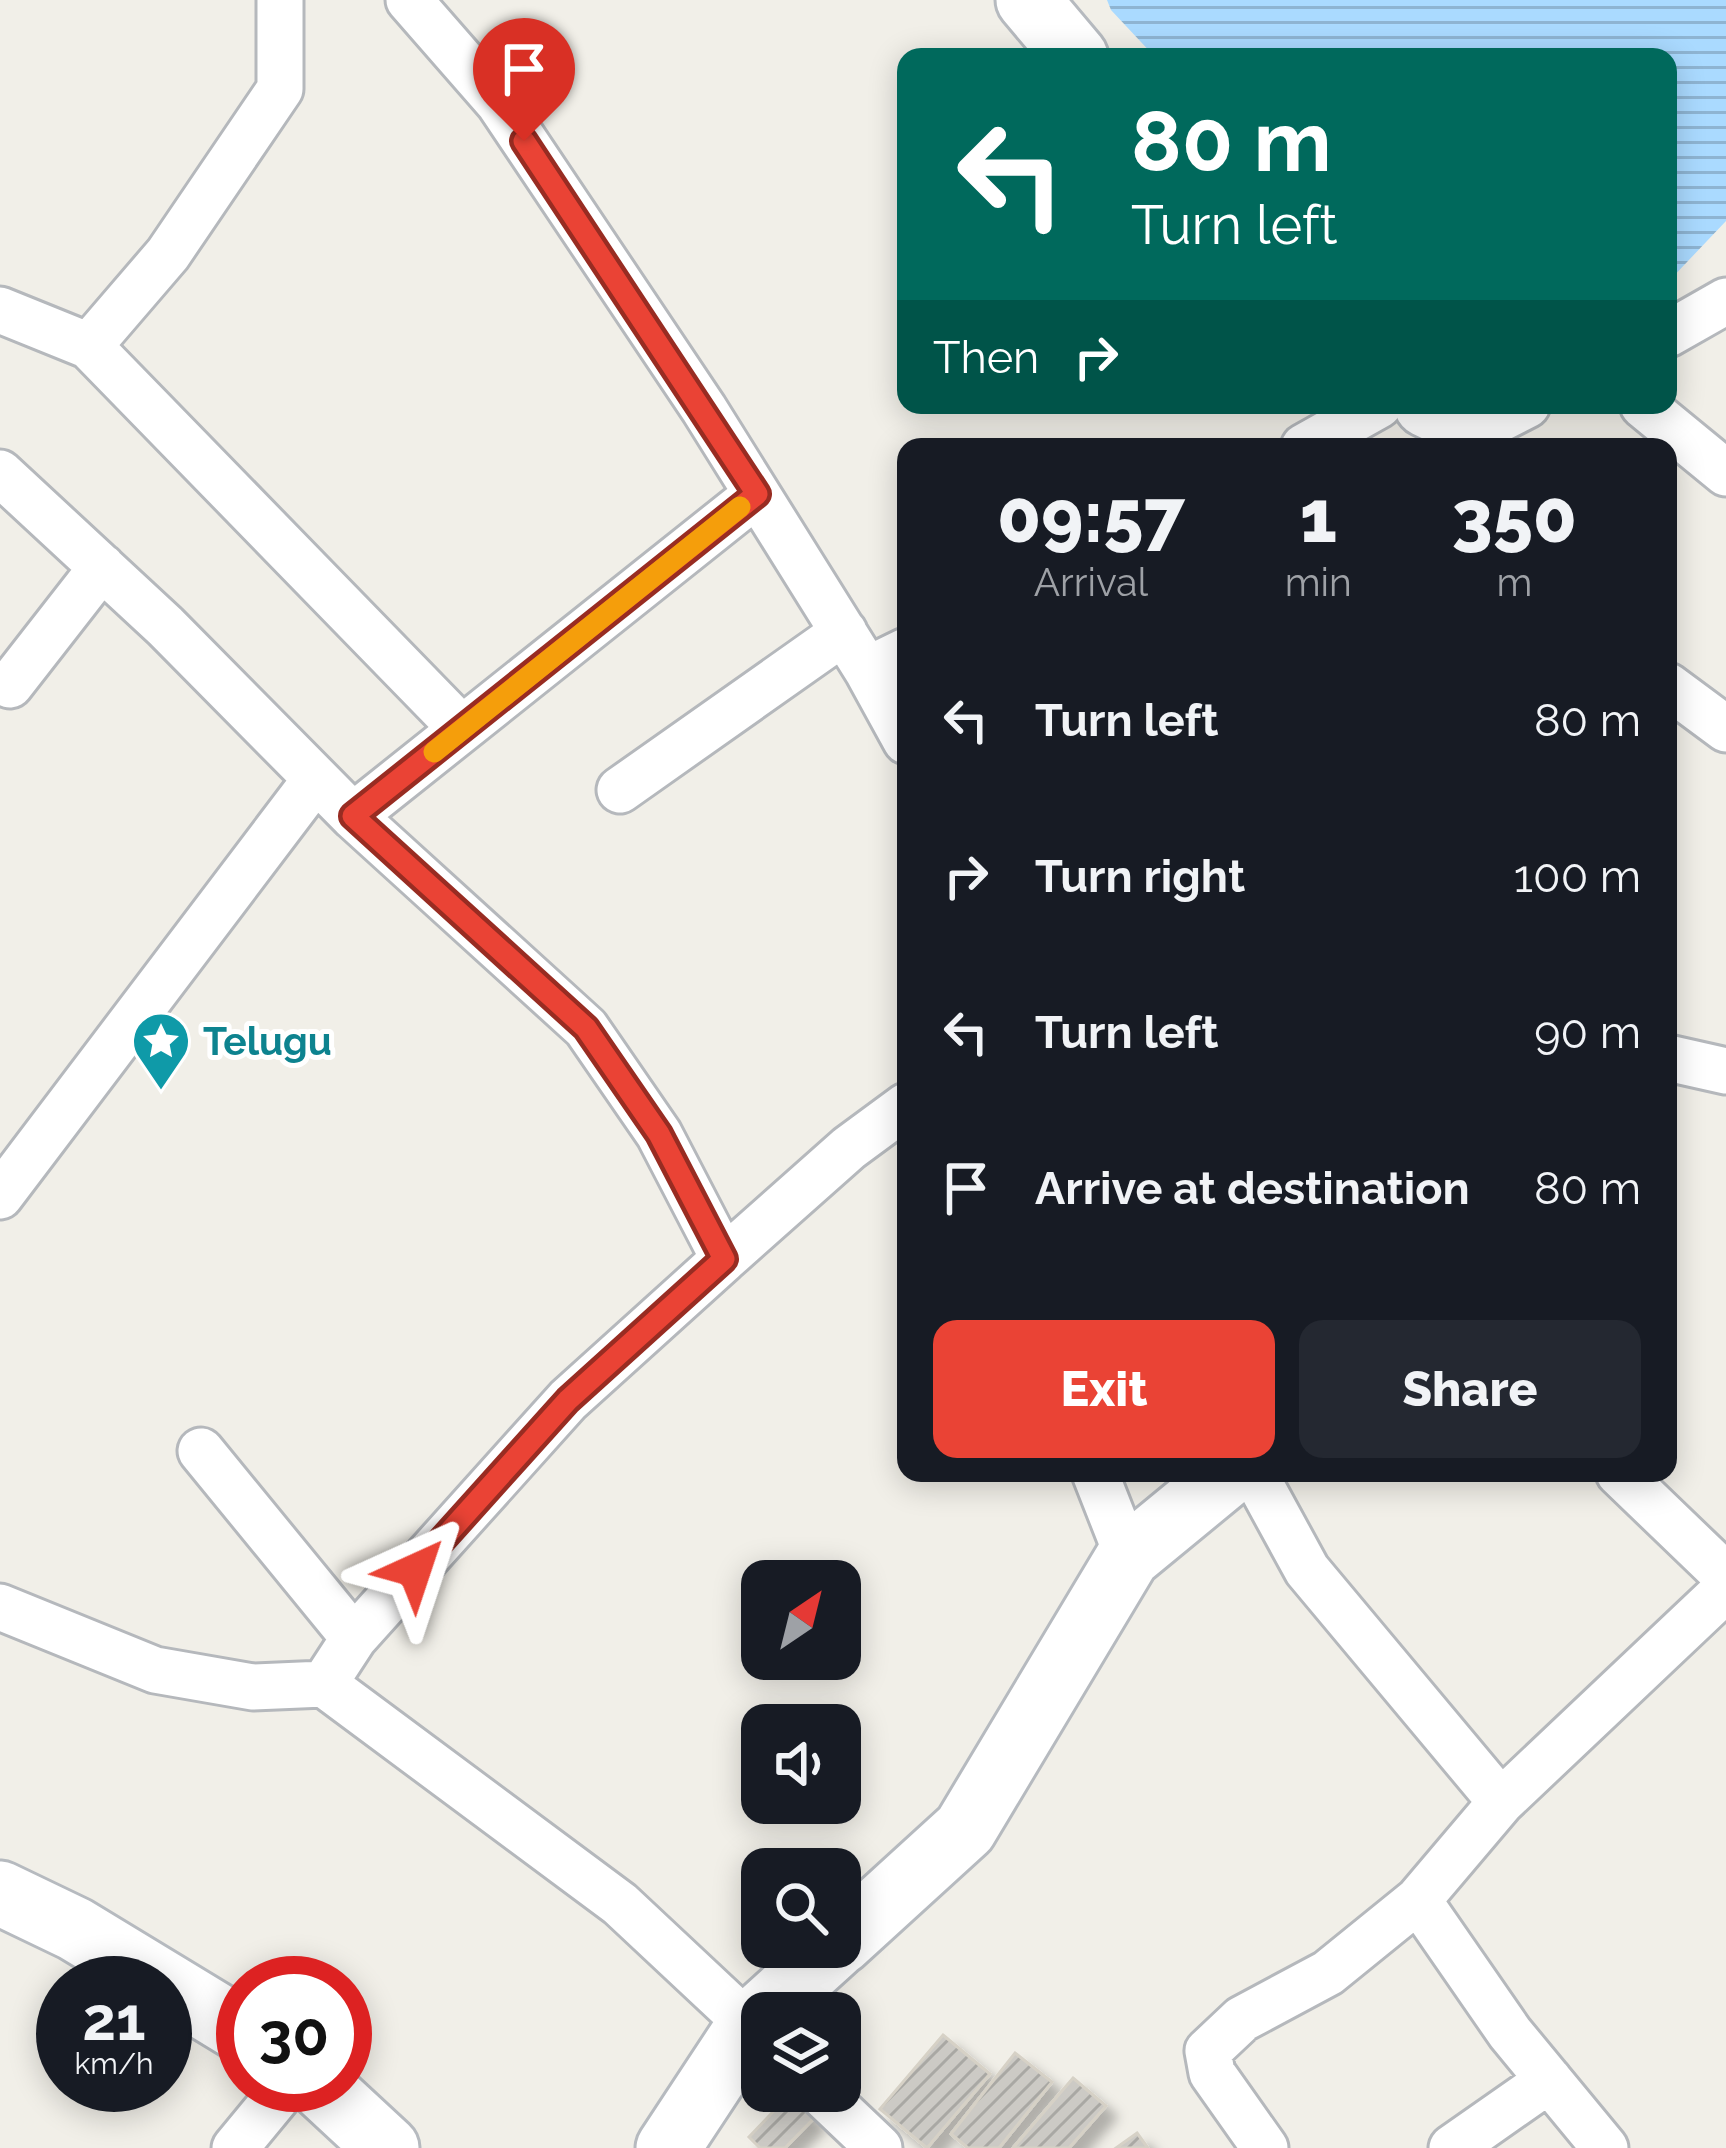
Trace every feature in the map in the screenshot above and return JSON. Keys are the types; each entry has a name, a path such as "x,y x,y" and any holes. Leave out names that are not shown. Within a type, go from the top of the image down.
{"main road":[{"path":"1028,0 1068,48"},
{"path":"861,1924 965,1829 1128,1557 1219,1482"},
{"path":"0,1893 75,1929 216,2015"},
{"path":"790,1992 814,1968"},
{"path":"668,2148 741,2047"},
{"path":"348,2112 387,2148"}],"street":[{"path":"89,346 168,254 280,89 280,0"},
{"path":"409,0 499,103 757,494 872,651 897,717"},
{"path":"1677,329 1726,301"},
{"path":"0,310 89,346 462,729"},
{"path":"1320,438 1363,414"},
{"path":"1653,414 1726,473"},
{"path":"0,473 102,567 353,816 586,1028 659,1134 724,1259"},
{"path":"353,816 757,494"},
{"path":"3,686 102,567"},
{"path":"620,790 872,651"},
{"path":"1677,693 1726,729"},
{"path":"0,1196 316,780"},
{"path":"1677,1060 1726,1071"},
{"path":"324,1684 354,1638 568,1400 849,1148 897,1113"},
{"path":"201,1451 354,1638"},
{"path":"1099,1482 1128,1557"},
{"path":"1259,1482 1307,1570 1501,1802"},
{"path":"1628,1482 1726,1576"},
{"path":"1265,2148 1212,2073 1208,2051 1242,2019 1328,1973 1418,1900 1501,1802 1726,1589"},
{"path":"0,1607 155,1670 253,1687 324,1684 620,1904 741,2007"},
{"path":"1418,1900 1510,2033 1605,2148"},
{"path":"1452,2148 1549,2080"},
{"path":"235,2148 265,2112"},
{"path":"841,2112 879,2148"}],"water":[{"path":"1107,0 1726,0 1726,221 1677,273 1677,48 1147,48"}],"building":[{"path":"943,2035 990,2074 927,2148 880,2109"},
{"path":"1015,2053 1052,2082 999,2148 968,2148 951,2134"},
{"path":"1073,2078 1106,2106 1069,2148 1013,2148"},
{"path":"773,2112 807,2112 814,2118 785,2148 760,2148 749,2137"},
{"path":"1137,2133 1148,2148 1116,2148"}],"slow traffic":[{"path":"434,752 740,507"}],"place":[{"name":"Telugu","path":"161,1092"}],"route":[{"path":"415,1570 568,1400 724,1259 659,1134 586,1028 353,816 757,494 524,141"}]}
